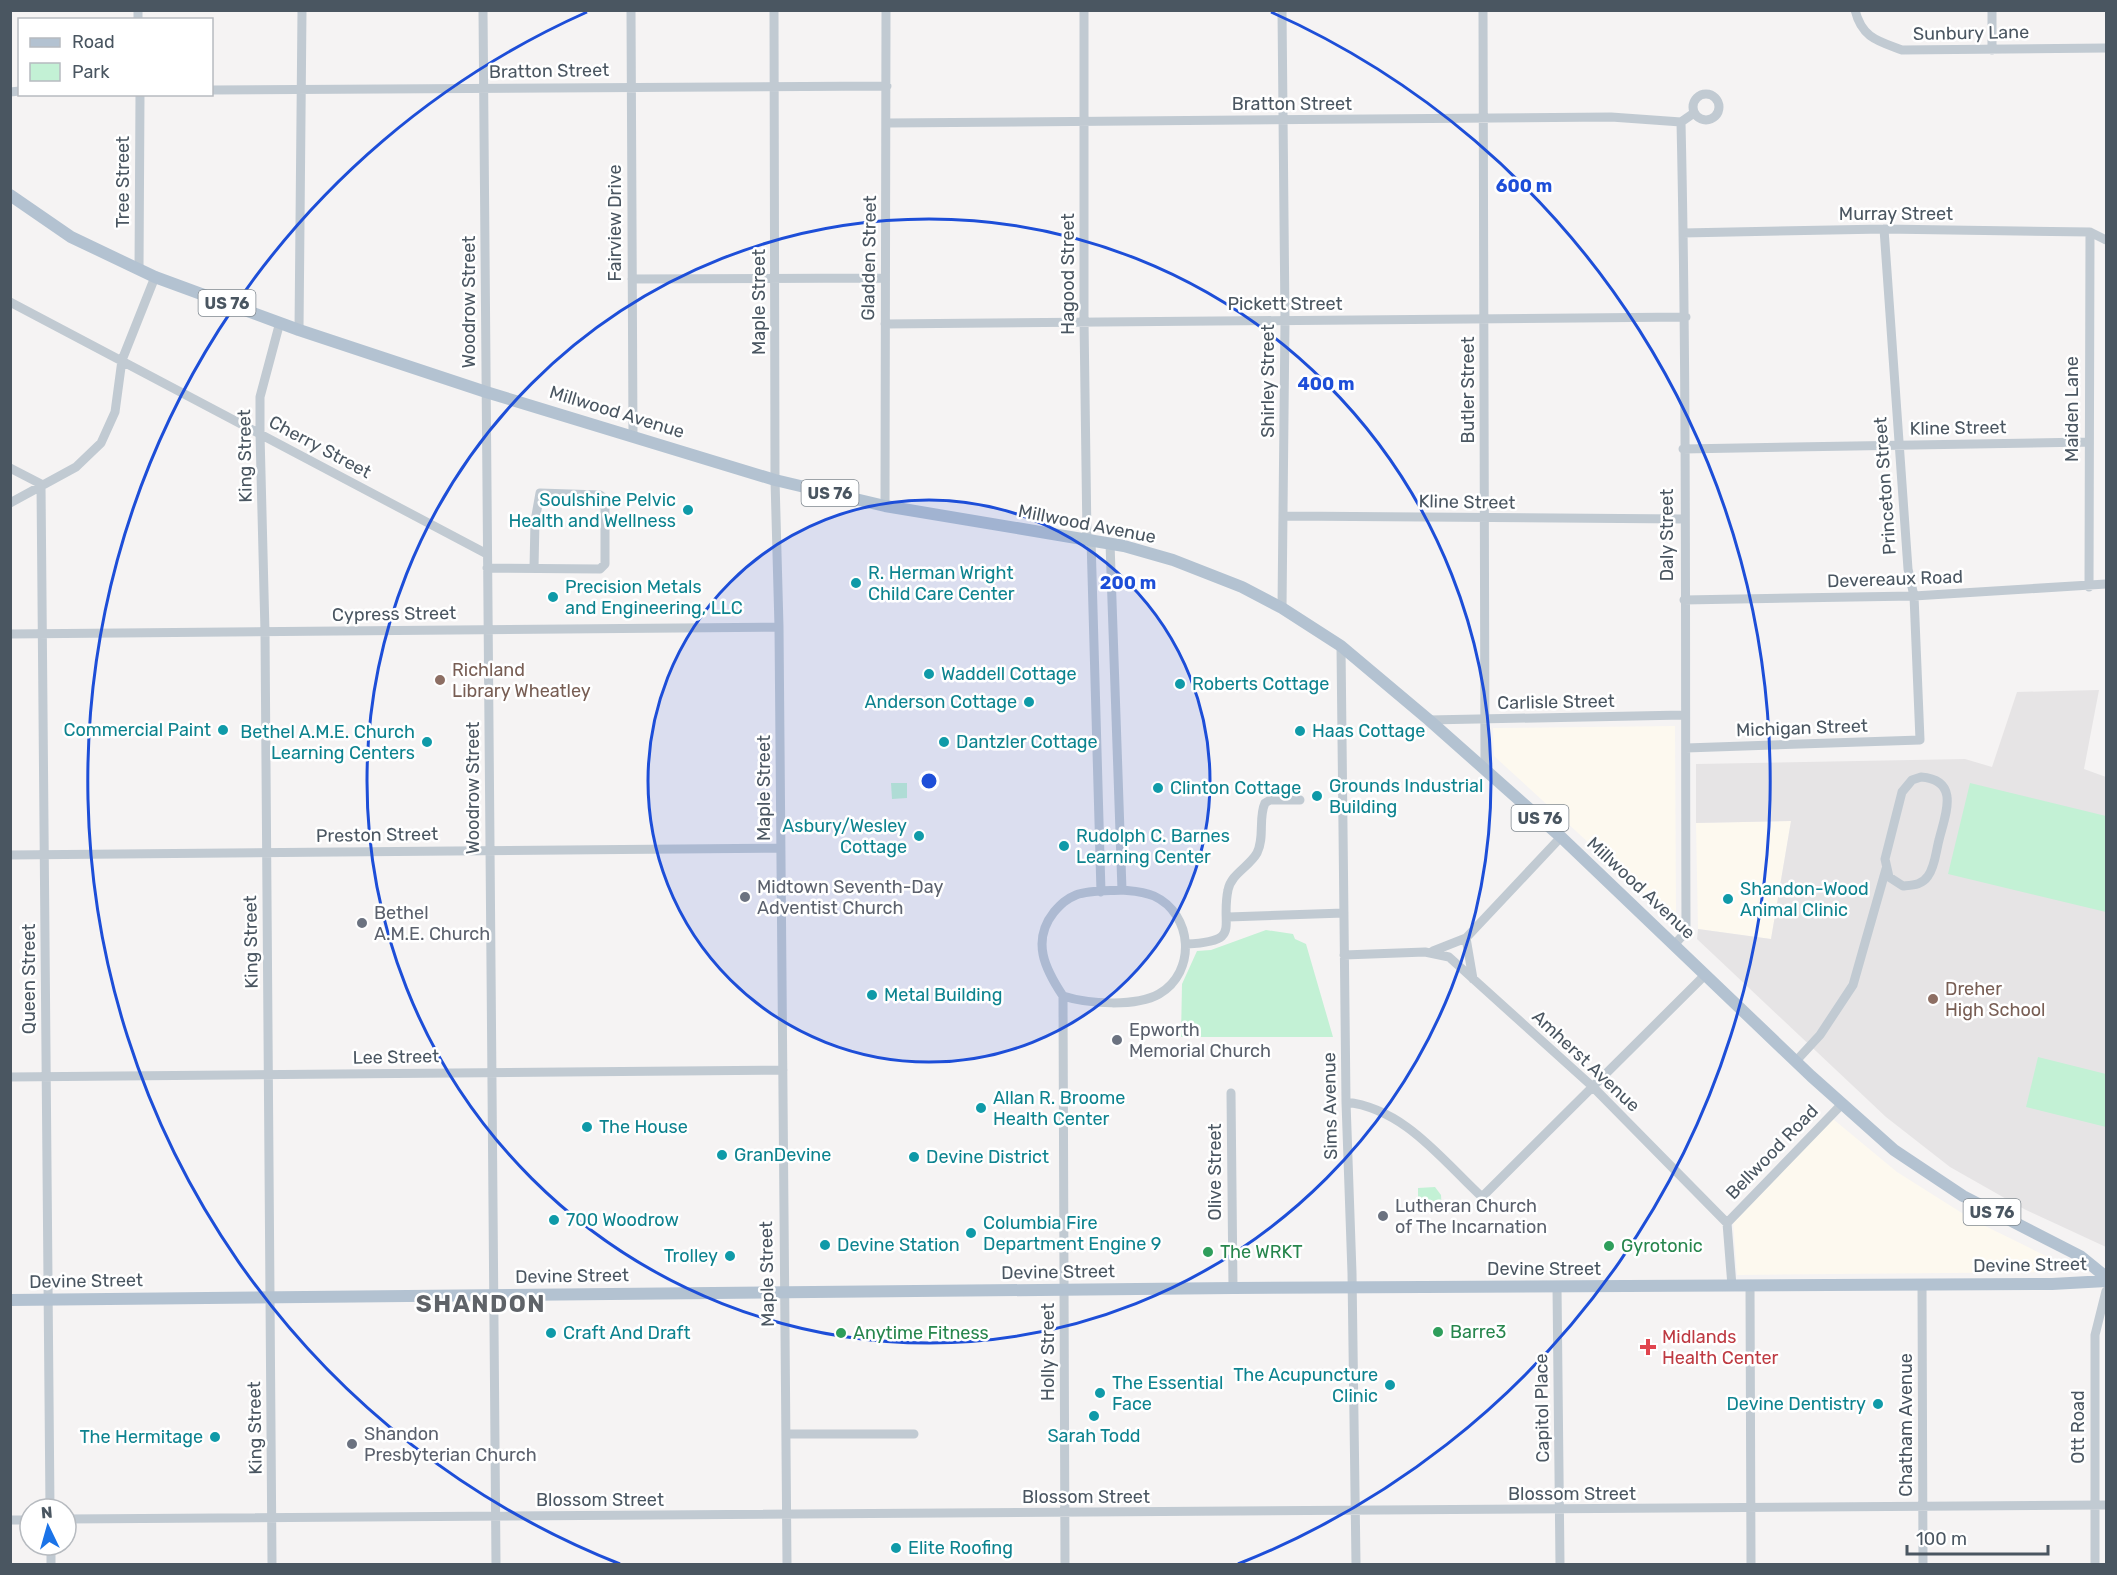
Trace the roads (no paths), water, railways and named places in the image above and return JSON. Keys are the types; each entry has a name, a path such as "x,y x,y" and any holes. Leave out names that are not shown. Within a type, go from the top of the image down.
{"main road":[{"name":"Millwood Avenue","path":"10,195 71,237 155,278 299,330 486,392 775,480 885,506 1089,539 1147,551 1219,576 1282,608 1341,646 1561,837 1796,1061 1894,1150 1932,1177 1981,1206 2080,1256 2106,1279"},
{"name":"Devine Street","path":"10,1300 1233,1287 1352,1289 1922,1285 2106,1279"}],"street":[{"path":"299,330 302,10"},
{"name":"Woodrow Street","path":"483,10 496,1564"},
{"name":"Fairview Drive","path":"631,10 633,436"},
{"name":"Maple Street","path":"774,10 775,480 779,627 787,1564"},
{"name":"Gladden Street","path":"885,506 888,123 886,10"},
{"name":"Hagood Street","path":"1084,10 1086,120 1084,320 1101,892"},
{"name":"Shirley Street","path":"1282,10 1285,121 1282,608"},
{"name":"Butler Street","path":"1483,10 1485,770"},
{"name":"Sunbury Lane","path":"1855,10 1859,25 1874,40 1902,50 2106,48"},
{"path":"1992,10 1992,50"},
{"name":"Bratton Street","path":"213,90 887,86"},
{"name":"Tree Street","path":"139,270 140,96"},
{"path":"1681,122 1694,113"},
{"name":"Bratton Street","path":"888,123 1086,120 1484,120 1611,117 1681,122"},
{"name":"Daly Street","path":"1675,944 1684,934 1686,927 1683,448 1686,317 1681,122"},
{"name":"Murray Street","path":"1683,233 1884,230 2090,232 2106,240"},
{"name":"Princeton Street","path":"1884,230 1908,569 1914,596 1920,740"},
{"name":"Maiden Lane","path":"2089,587 2090,232"},
{"path":"10,503 41,484 76,467 101,442 115,412 122,360 155,278"},
{"path":"632,279 885,278"},
{"name":"Cherry Street","path":"10,302 487,554"},
{"name":"Pickett Street","path":"885,324 1084,320 1285,321 1686,317"},
{"name":"King Street","path":"273,1564 265,632 260,397 280,322"},
{"name":"Kline Street","path":"1683,448 2088,442"},
{"path":"10,468 41,484"},
{"name":"Queen Street","path":"41,484 50,1497"},
{"path":"487,568 600,569 605,564 605,499 600,495 540,493 535,521 534,568"},
{"name":"Kline Street","path":"1284,516 1685,519"},
{"path":"1110,543 1122,890"},
{"name":"Devereaux Road","path":"1684,600 1914,596 2089,587 2106,584"},
{"name":"Cypress Street","path":"10,634 779,627"},
{"name":"Sims Avenue","path":"1341,646 1346,1102 1352,1289 1356,1564"},
{"name":"Carlisle Street","path":"1428,720 1684,715"},
{"name":"Michigan Street","path":"1686,748 1920,740"},
{"path":"1796,1061 1813,1044 1853,985 1886,869 1886,859 1902,792 1912,780 1921,777 1938,782 1944,788 1948,803 1932,871 1921,883 1903,886 1894,882 1886,869"},
{"path":"1187,944 1215,941 1225,932 1228,916 1228,890 1233,878 1258,850 1263,836 1265,803 1270,800 1300,800"},
{"path":"1425,952 1443,949 1466,938 1561,837"},
{"name":"Preston Street","path":"10,855 781,848"},
{"path":"1122,890 1142,891 1167,904 1176,913 1183,926 1187,944 1184,962 1172,983 1146,999 1083,1002 1063,996 1046,970 1042,950 1041,938 1048,920 1062,902 1078,894 1122,890"},
{"path":"1228,916 1344,913"},
{"path":"1466,938 1473,979"},
{"name":"Amherst Avenue","path":"1344,955 1425,952 1449,957 1593,1087 1727,1222"},
{"path":"1346,1102 1369,1105 1422,1137 1482,1197 1706,975"},
{"name":"Holly Street","path":"1063,996 1065,1564"},
{"name":"Lee Street","path":"10,1077 783,1070"},
{"name":"Olive Street","path":"1232,1093 1233,1287"},
{"name":"Bellwood Road","path":"1727,1222 1842,1104"},
{"path":"1727,1222 1731,1286"},
{"path":"1750,1285 1751,1564"},
{"name":"Chatham Avenue","path":"1922,1285 1923,1564"},
{"name":"Capitol Place","path":"1557,1287 1560,1564"},
{"name":"Ott Road","path":"2095,1564 2095,1335 2106,1291"},
{"path":"786,1434 914,1434"},
{"name":"Blossom Street","path":"78,1519 1923,1509 2106,1505"}],"place":[{"name":"Soulshine Pelvic Health and Wellness","path":"688,510"},
{"name":"R. Herman Wright Child Care Center","path":"856,583"},
{"name":"Precision Metals and Engineering, LLC","path":"553,597"},
{"name":"Waddell Cottage","path":"929,674"},
{"name":"Richland Library Wheatley","path":"440,680"},
{"name":"Roberts Cottage","path":"1180,684"},
{"name":"Anderson Cottage","path":"1029,702"},
{"name":"Commercial Paint","path":"223,730"},
{"name":"Haas Cottage","path":"1300,731"},
{"name":"Bethel A.M.E. Church Learning Centers","path":"427,742"},
{"name":"Dantzler Cottage","path":"944,742"},
{"name":"Clinton Cottage","path":"1158,788"},
{"name":"Grounds Industrial Building","path":"1317,796"},
{"name":"Asbury/Wesley Cottage","path":"919,836"},
{"name":"Rudolph C. Barnes Learning Center","path":"1064,846"},
{"name":"Midtown Seventh-Day Adventist Church","path":"745,897"},
{"name":"Shandon-Wood Animal Clinic","path":"1728,899"},
{"name":"Bethel A.M.E. Church","path":"362,923"},
{"name":"Metal Building","path":"872,995"},
{"name":"Dreher High School","path":"1933,999"},
{"name":"Epworth Memorial Church","path":"1117,1040"},
{"name":"Allan R. Broome Health Center","path":"981,1108"},
{"name":"The House","path":"587,1127"},
{"name":"GranDevine","path":"722,1155"},
{"name":"Devine District","path":"914,1157"},
{"name":"Lutheran Church of The Incarnation","path":"1383,1216"},
{"name":"700 Woodrow","path":"554,1220"},
{"name":"Columbia Fire Department Engine 9","path":"971,1233"},
{"name":"Devine Station","path":"825,1245"},
{"name":"Gyrotonic","path":"1609,1246"},
{"name":"The WRKT","path":"1208,1252"},
{"name":"Trolley","path":"730,1256"},
{"name":"Barre3","path":"1438,1332"},
{"name":"Craft And Draft","path":"551,1333"},
{"name":"Anytime Fitness","path":"841,1333"},
{"name":"Midlands Health Center","path":"1648,1347"},
{"name":"The Acupuncture Clinic","path":"1390,1385"},
{"name":"The Essential Face","path":"1100,1393"},
{"name":"Devine Dentistry","path":"1878,1404"},
{"name":"Sarah Todd","path":"1094,1416"},
{"name":"The Hermitage","path":"215,1437"},
{"name":"Shandon Presbyterian Church","path":"352,1444"},
{"name":"Elite Roofing","path":"896,1548"}],"district":[{"name":"SHANDON","path":"481,1304"}]}
